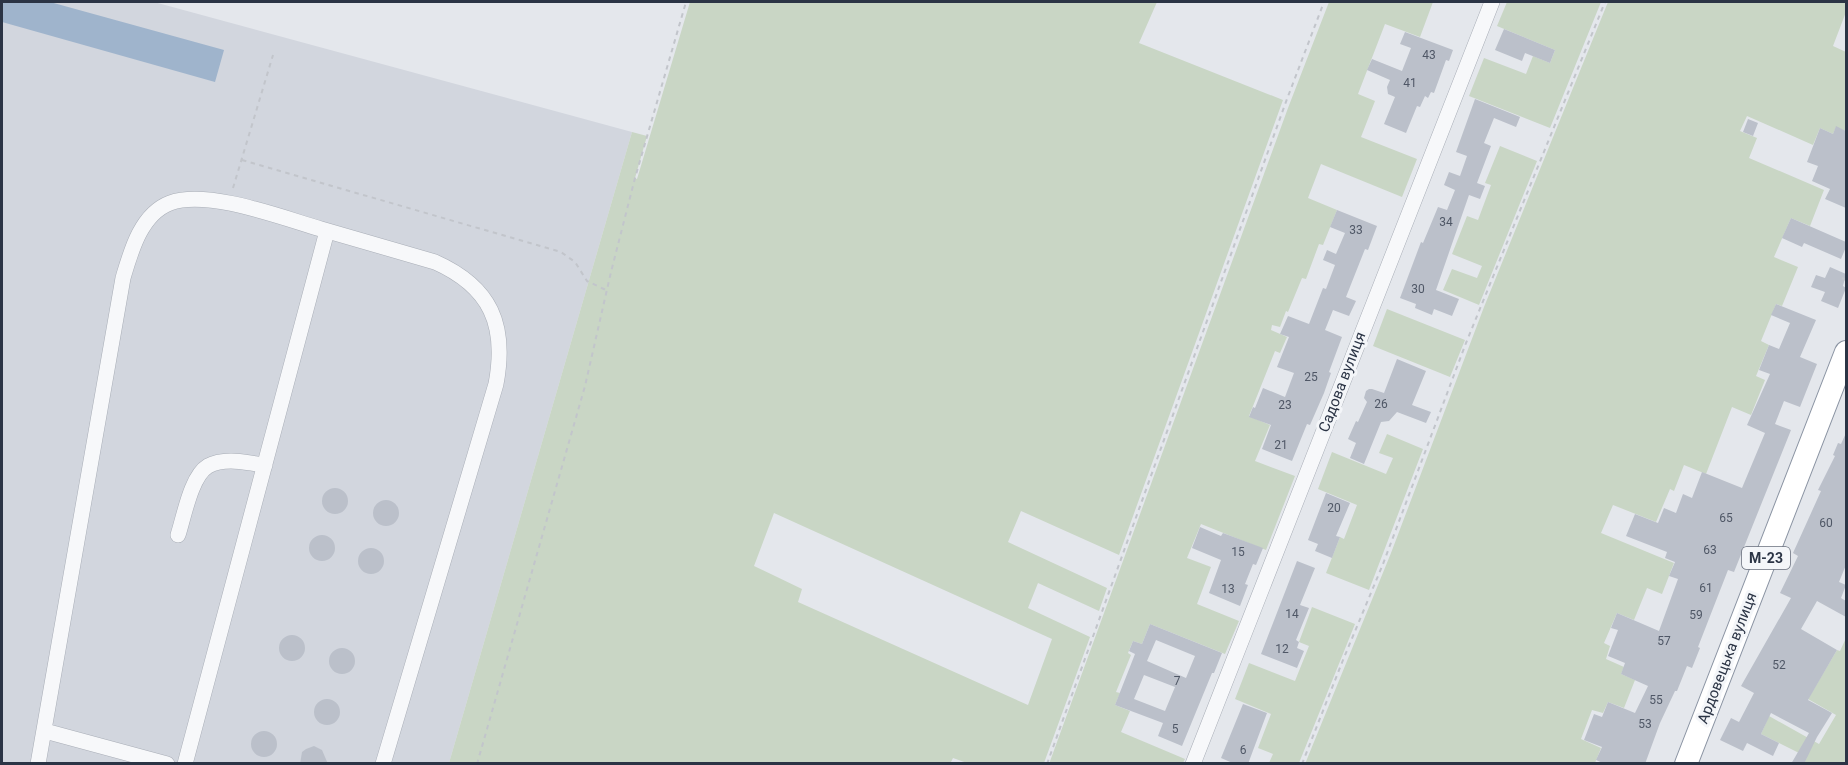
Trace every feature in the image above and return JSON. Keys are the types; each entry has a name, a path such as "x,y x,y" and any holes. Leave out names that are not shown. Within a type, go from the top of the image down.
{"highway":[{"name":"Ардовецька вулиця","path":"1686,764 1846,352"}],"street":[{"name":"Садова вулиця","path":"1192,764 1492,2"},
{"path":"38,764 121,290 129,260 150,218 171,202 188,200 229,203 435,262 469,281 483,295 496,325 500,345 500,364 496,384 383,764"},
{"path":"185,764 327,231"},
{"path":"178,535 191,492 207,467 219,462 232,461 265,465"},
{"path":"45,730 167,764"}],"path":[{"path":"477,764 585,386 635,178 686,2"},
{"path":"1047,764 1324,2"},
{"path":"1302,764 1383,564 1466,343 1605,2"},
{"path":"229,203 273,55"},
{"path":"242,160 561,252 575,261 587,281 607,290"},
{"path":"1842,278 1846,280"}],"shaded area":[{"path":"2,2 154,2 632,132 449,763 2,763"}],"green space":[{"path":"690,2 1157,2 1139,43 1283,100 1119,555 1021,511 1008,542 1107,588 1099,611 1038,583 1028,608 1090,637 1044,763 967,763 953,758 950,764 449,763 632,132 647,136 635,178 637,179","holes":["774,513 1052,639 1028,705 798,602 802,589 754,566"]},
{"path":"1329,2 1433,2 1420,37 1385,24 1358,94 1375,101 1361,137 1417,159 1402,197 1321,164 1308,198 1337,210 1323,245 1319,244 1306,279 1302,278 1280,327 1272,325 1271,330 1287,337 1280,353 1275,351 1249,416 1270,425 1255,461 1295,476 1266,550 1201,524 1187,558 1211,567 1197,604 1239,621 1225,654 1150,624 1142,644 1133,641 1128,653 1131,655 1116,692 1120,693 1115,705 1130,711 1121,732 1185,759 1183,763 1049,764 1288,108"},
{"path":"1507,2 1601,2 1550,128 1469,96 1484,58 1526,74 1533,56 1550,63 1555,50 1497,26"},
{"path":"1608,2 1846,2 1846,12 1833,46 1846,52 1846,131 1836,127 1833,134 1820,128 1813,145 1747,116 1740,131 1757,138 1749,158 1824,190 1810,226 1791,218 1774,257 1798,267 1782,306 1776,304 1761,341 1769,345 1756,376 1765,380 1751,415 1732,407 1706,474 1684,465 1674,491 1670,489 1656,522 1613,505 1601,533 1674,563 1662,594 1647,588 1634,620 1617,613 1604,643 1610,646 1606,659 1624,667 1621,674 1635,680 1624,708 1608,702 1603,713 1592,710 1581,739 1601,748 1595,763 1305,764 1391,553 1484,307"},
{"path":"1500,146 1537,161 1479,305 1443,290 1452,269 1477,278 1482,266 1452,254 1467,216 1478,220 1491,185 1485,183"},
{"path":"1387,309 1465,340 1450,377 1373,346"},
{"path":"1387,434 1423,449 1369,590 1326,573 1340,537 1344,539 1357,505 1318,489 1332,452 1386,474 1393,458 1379,453"},
{"path":"1312,607 1355,624 1299,763 1269,763 1273,754 1258,748 1271,714 1235,699 1249,663 1295,681 1309,646 1299,642"},
{"path":"1846,638 1846,763 1804,763 1807,757 1761,734 1769,716 1819,744 1836,715 1808,699"}],"water":[{"path":"2,2 50,2 224,50 215,82 2,22"}],"building":[{"path":"1504,29 1555,50 1550,63 1525,53 1522,61 1495,50"},
{"path":"1405,32 1453,50 1449,61 1446,60 1434,93 1431,92 1428,98 1425,96 1420,107 1417,106 1406,133 1384,124 1395,97 1388,94 1387,87 1390,80 1367,70 1372,59 1402,71 1411,48 1400,44"},
{"path":"1475,99 1520,117 1516,127 1494,118 1484,143 1491,146 1477,183 1485,186 1480,199 1469,195 1436,290 1459,299 1452,316 1434,309 1432,315 1415,308 1416,304 1400,298 1421,242 1423,243 1438,207 1447,210 1455,190 1444,185 1449,172 1460,176 1467,156 1456,152"},
{"path":"1748,119 1758,123 1753,136 1743,132"},
{"path":"1836,126 1846,131 1846,208 1825,199 1830,189 1812,181 1818,166 1807,162 1820,128 1833,134"},
{"path":"1337,210 1377,226 1346,297 1356,301 1349,316 1333,310 1325,330 1342,337 1324,393 1310,425 1307,424 1292,461 1262,449 1271,425 1249,417 1263,388 1285,397 1294,373 1277,367 1289,337 1280,334 1288,316 1309,324 1323,288 1326,289 1335,265 1323,260 1327,250 1336,254 1345,233 1330,227"},
{"path":"1791,218 1846,242 1841,259 1804,243 1802,247 1782,238"},
{"path":"1830,267 1846,274 1843,286 1846,288 1838,308 1821,301 1825,292 1811,287 1816,275 1825,278"},
{"path":"1776,304 1816,320 1800,357 1817,364 1800,407 1784,401 1775,424 1791,430 1734,572 1728,570 1692,668 1687,666 1660,723 1645,764 1605,764 1596,760 1602,747 1584,740 1594,714 1602,717 1608,702 1635,713 1648,686 1621,674 1625,663 1608,656 1618,630 1611,628 1617,613 1659,631 1678,579 1669,576 1675,562 1665,558 1667,552 1626,536 1635,514 1658,523 1664,508 1676,513 1683,494 1692,498 1702,472 1742,488 1765,433 1747,425 1770,374 1759,370 1769,345 1779,349 1790,323 1771,315"},
{"path":"1397,359 1426,371 1412,405 1431,412 1426,423 1397,412 1389,421 1381,422 1364,464 1350,458 1356,443 1348,439 1367,402 1364,398 1366,391 1372,389 1384,393"},
{"path":"1846,433 1846,565 1839,582 1846,585 1841,598 1846,601 1846,617 1817,601 1801,629 1837,650 1808,700 1832,713 1804,764 1791,764 1809,733 1771,713 1761,734 1779,743 1773,756 1747,743 1743,751 1720,740 1731,718 1739,722 1754,693 1741,686 1791,598 1780,593 1798,556 1793,553 1821,491 1818,490 1835,456 1833,455 1838,443 1841,444"},
{"path":"335,488 344,492 348,501 344,510 335,514 326,510 322,501 326,492"},
{"path":"1326,493 1350,503 1336,536 1340,537 1332,558 1315,551 1318,544 1308,540"},
{"path":"386,500 395,504 399,513 395,522 386,526 377,522 373,513 377,504"},
{"path":"1200,527 1221,536 1223,533 1263,548 1245,584 1248,585 1240,606 1209,593 1221,560 1192,548"},
{"path":"322,535 331,539 335,548 331,557 322,561 313,557 309,548 313,539"},
{"path":"371,548 380,552 384,561 380,570 371,574 362,570 358,561 362,552"},
{"path":"1297,561 1315,568 1300,605 1309,608 1296,640 1299,642 1297,648 1304,651 1297,668 1261,654"},
{"path":"1150,624 1222,653 1182,746 1158,736 1163,723 1115,705 1135,654 1129,651 1133,641 1142,644","holes":["1156,640 1195,656 1186,678 1147,661","1144,675 1175,687 1165,711 1134,699"]},
{"path":"292,635 301,639 305,648 301,657 292,661 283,657 279,648 283,639"},
{"path":"342,648 351,652 355,661 351,670 342,674 333,670 329,661 333,652"},
{"path":"327,699 336,703 340,712 336,721 327,725 318,721 314,712 318,703"},
{"path":"1243,704 1267,713 1248,764 1235,764 1221,758"},
{"path":"264,731 273,735 277,744 273,753 264,757 255,753 251,744 255,735"},
{"path":"314,746 322,750 328,764 300,764 302,752"}]}
